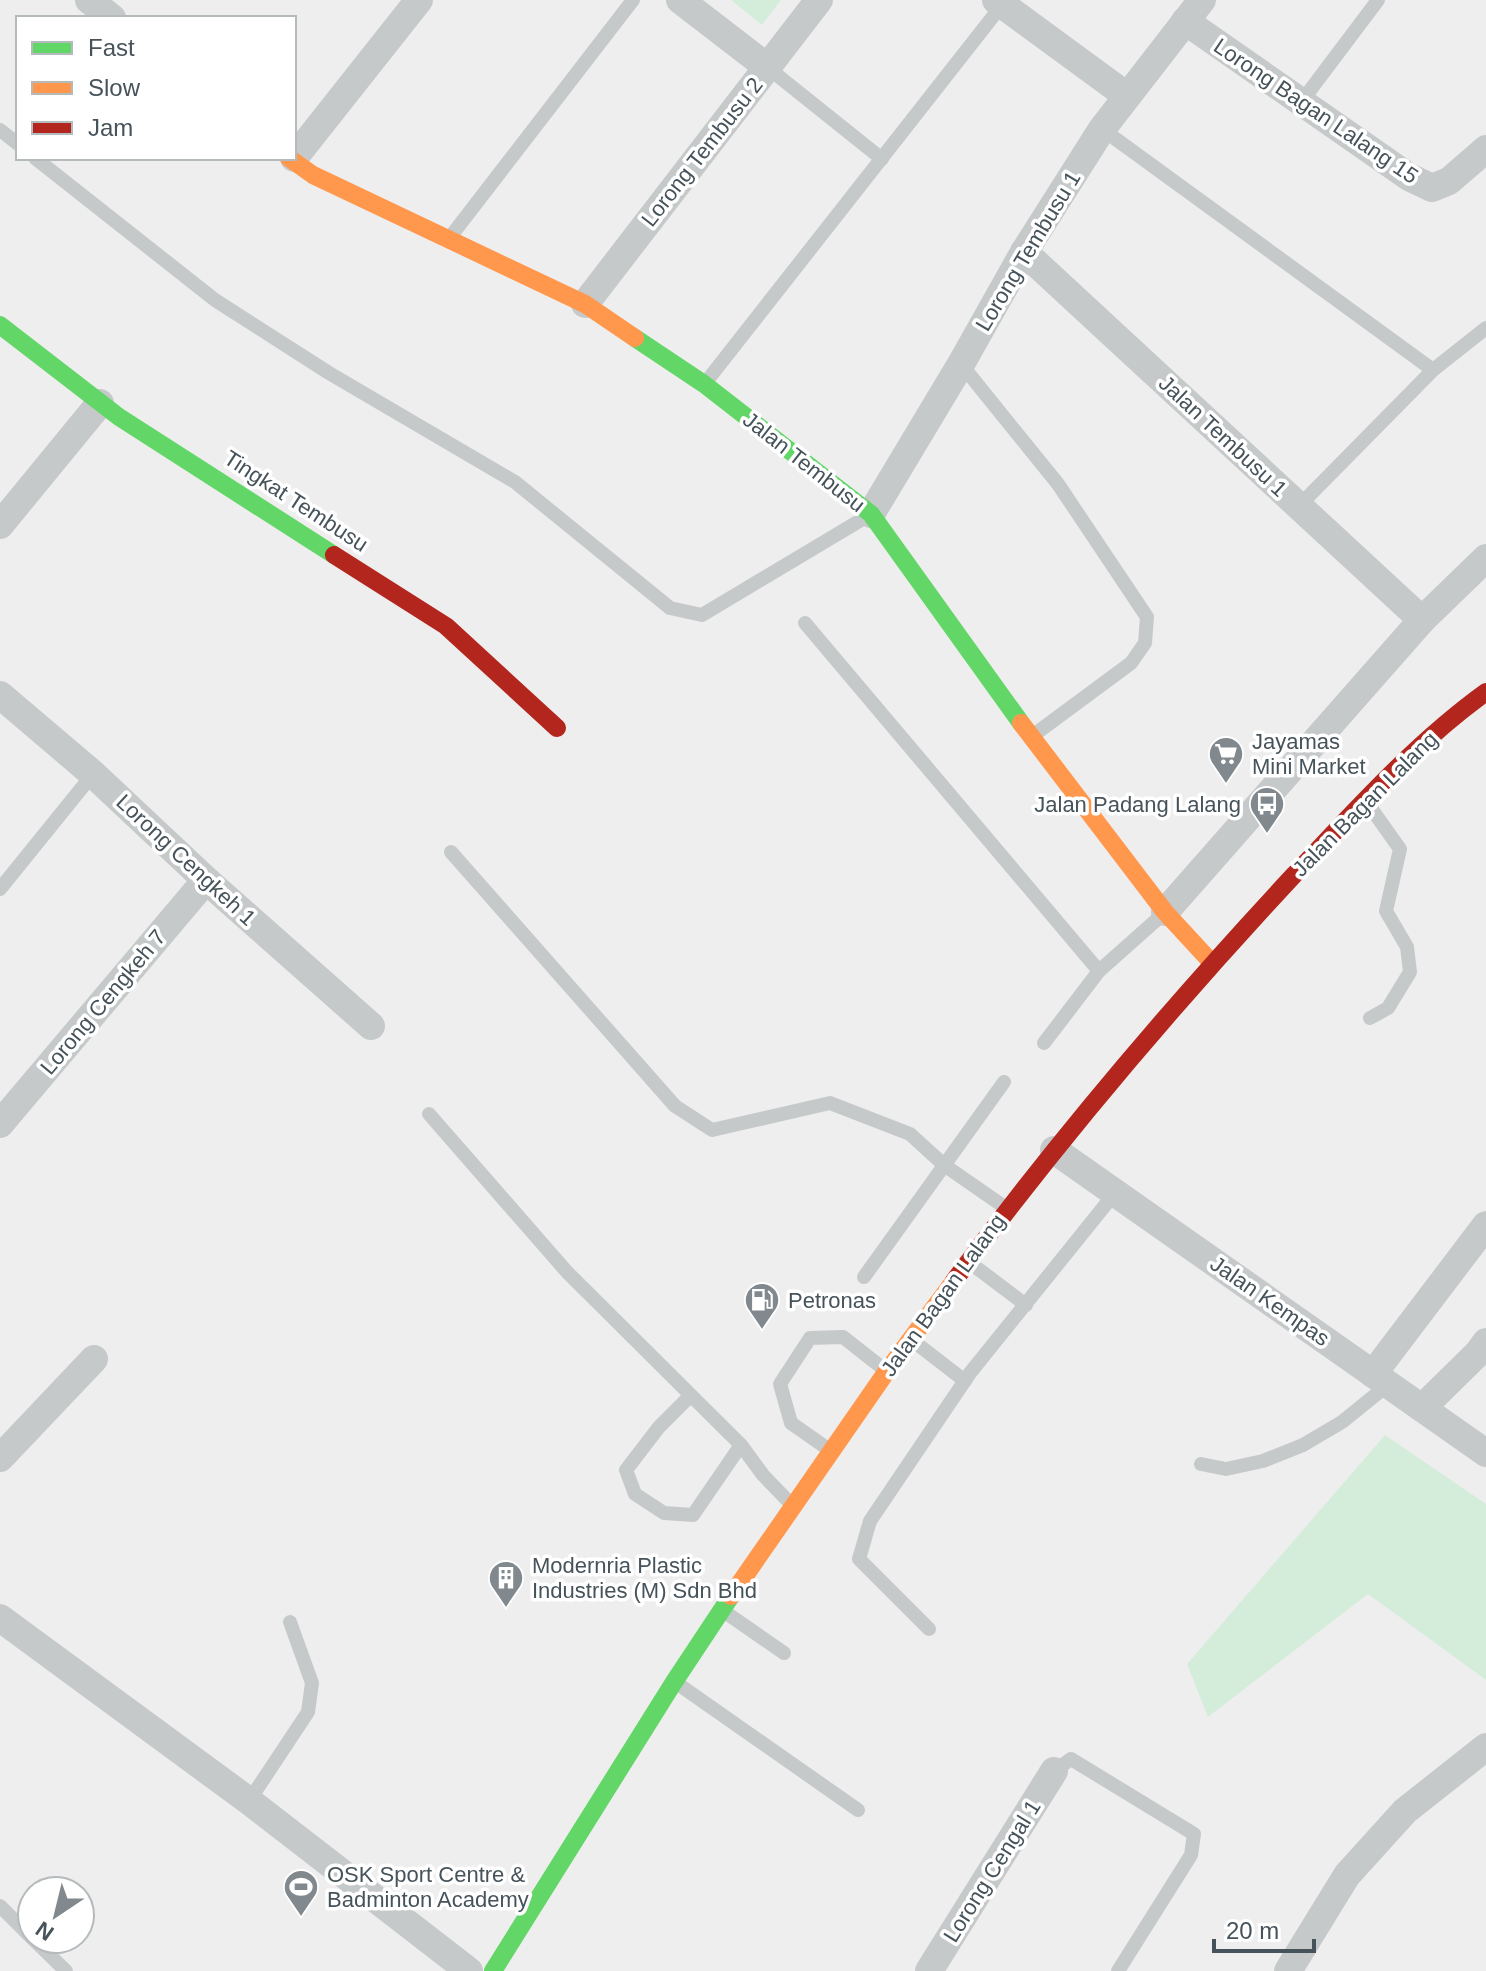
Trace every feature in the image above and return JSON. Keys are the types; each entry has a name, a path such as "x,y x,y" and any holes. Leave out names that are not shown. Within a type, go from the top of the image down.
{"street":[{"path":"89,0 109,16"},
{"path":"296,154 419,0"},
{"path":"680,0 767,67"},
{"name":"Lorong Tembusu 2","path":"585,304 819,0"},
{"path":"999,2 1127,96"},
{"name":"Lorong Bagan Lalang 15","path":"1193,11 1302,101 1409,177 1432,188 1449,181 1486,149"},
{"name":"Lorong Tembusu 1","path":"871,514 1024,252 1102,129 1193,11"},
{"name":"Jalan Tembusu","path":"293,160 313,175 585,304 704,384 871,514 1031,738 1165,912 1212,963"},
{"name":"Jalan Tembusu 1","path":"1024,252 1422,620"},
{"name":"Tingkat Tembusu","path":"0,325 119,417 446,626 557,728"},
{"path":"0,525 100,403"},
{"path":"1165,912 1422,620 1486,558"},
{"name":"Jalan Bagan Lalang","path":"493,1971 722,1609 887,1371 1007,1209 1212,963 1365,800 1454,715 1486,692"},
{"name":"Lorong Cengkeh 1","path":"0,695 93,774 206,880 371,1026"},
{"name":"Lorong Cengkeh 7","path":"0,1124 206,880"},
{"name":"Jalan Kempas","path":"1054,1150 1486,1453"},
{"path":"1381,1379 1486,1225"},
{"path":"1422,1408 1486,1342"},
{"path":"0,1458 94,1359"},
{"path":"0,1618 249,1801 469,1971"},
{"path":"1288,1971 1347,1875 1405,1811 1486,1747"},
{"name":"Lorong Cengal 1","path":"929,1971 1054,1771"}],"lane":[{"path":"449,239 633,0"},
{"path":"1302,101 1378,0"},
{"path":"704,384 882,159 999,2"},
{"path":"767,67 882,159"},
{"path":"1102,129 1433,370"},
{"path":"0,130 16,142"},
{"path":"38,160 215,300 329,373 515,482 670,608 702,615 871,514"},
{"path":"1298,507 1433,370 1486,328"},
{"path":"961,364 1058,484 1147,617 1145,643 1131,663 1031,738"},
{"path":"805,623 1099,971"},
{"path":"0,889 93,774"},
{"path":"1365,800 1400,849 1386,911 1407,947 1410,972 1388,1008 1370,1018"},
{"path":"451,852 675,1106 712,1130 830,1103 910,1134 944,1165 1007,1209"},
{"path":"1044,1043 1099,971 1165,912"},
{"path":"864,1277 1004,1082"},
{"path":"429,1114 567,1272 741,1445 792,1506"},
{"path":"929,1629 859,1559 870,1521 965,1381 1115,1193"},
{"path":"969,1262 1026,1305"},
{"path":"831,1451 791,1423 780,1384 810,1338 843,1337 887,1371"},
{"path":"911,1339 965,1381"},
{"path":"1201,1464 1226,1469 1263,1461 1303,1445 1342,1422 1381,1379"},
{"path":"690,1396 659,1427 626,1470 635,1494 664,1513 693,1515 741,1445"},
{"path":"722,1609 784,1653"},
{"path":"249,1801 308,1712 312,1683 290,1622"},
{"path":"674,1682 858,1810"},
{"path":"1054,1771 1071,1759 1194,1834 1191,1855 1118,1971"},
{"path":"0,1906 16,1922"},
{"path":"50,1955 66,1971"}],"green space":[{"path":"731,0 781,0 762,25"},
{"path":"1385,1435 1486,1504 1486,1680 1368,1594 1208,1717 1187,1664"}],"traffic: fast":[{"path":"0,325 119,417 334,555"},
{"path":"635,338 704,384 871,514 1021,723"},
{"path":"493,1971 731,1596"}],"traffic: slow":[{"path":"292,160 313,175 585,304 635,338"},
{"path":"1021,723 1165,912 1212,963"},
{"path":"731,1596 887,1371 954,1281"}],"traffic: jam":[{"path":"334,555 446,626 557,728"},
{"path":"954,1281 1076,1124 1248,925 1385,780 1434,734 1486,692"}],"place":[{"name":"Jayamas Mini Market","path":"1226,785"},
{"name":"Jalan Padang Lalang","path":"1267,835"},
{"name":"Petronas","path":"762,1331"},
{"name":"Modernria Plastic Industries (M) Sdn Bhd","path":"506,1609"},
{"name":"OSK Sport Centre & Badminton Academy","path":"301,1918"}]}
